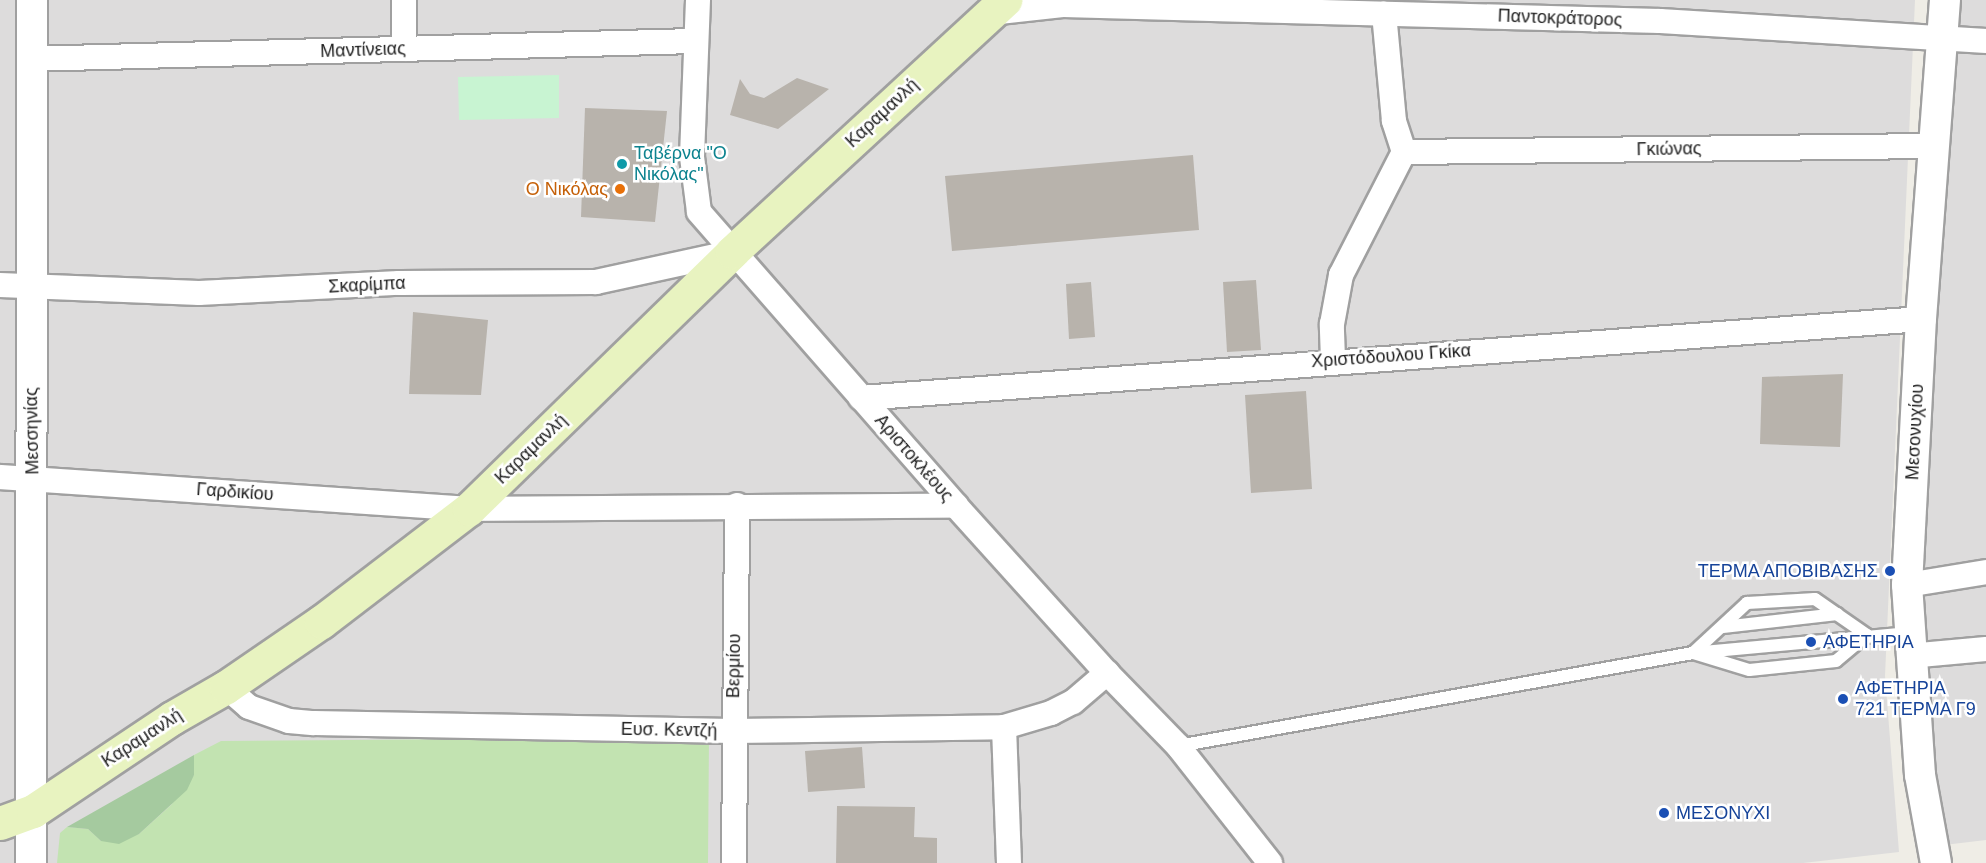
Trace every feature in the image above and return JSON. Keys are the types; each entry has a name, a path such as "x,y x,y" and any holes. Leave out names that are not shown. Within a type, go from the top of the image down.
{"main road":[{"name":"Καραμανλή","path":"0,823 33,811 172,717 226,687 321,622 469,509 732,252 997,7"}],"street":[{"name":"Μεσσηνίας","path":"31,863 33,478 29,59 32,0"},
{"path":"404,0 404,49"},
{"name":"Αριστοκλέους","path":"698,0 692,157 699,212 956,506 1107,673 1178,746 1270,863"},
{"name":"Μεσονυχίου","path":"1936,863 1920,775 1909,644 1907,585 1921,319 1933,146 1944,39 1945,0"},
{"name":"Παντοκράτορος","path":"997,7 1063,5 1660,21 1986,41"},
{"path":"1333,360 1332,324 1341,275 1404,152 1394,121 1384,13"},
{"name":"Μαντίνειας","path":"29,59 696,41"},
{"name":"Γκιώνας","path":"1404,152 1933,146"},
{"name":"Σκαρίμπα","path":"0,285 200,293 399,283 597,282 732,252"},
{"name":"Χριστόδουλου Γκίκα","path":"861,398 1333,360 1921,319"},
{"name":"Γαρδικίου","path":"0,477 469,509 737,505 956,506"},
{"name":"Βερμίου","path":"734,863 733,731 737,505"},
{"path":"1907,585 1986,572"},
{"path":"1909,644 1986,649"},
{"name":"Ευσ. Κεντζή","path":"226,687 249,707 297,722 733,731 1004,727 1051,713 1073,702 1107,673"},
{"path":"1004,727 1009,863"}],"lane":[{"path":"1693,653 1747,603 1815,598 1868,635"},
{"path":"1723,627 1837,614"},
{"path":"1693,653 1749,670 1792,667 1836,662 1868,635"},
{"path":"1178,746 1693,653 1868,635 1909,644"}],"shaded area":[{"path":"0,0 1915,0 1885,676 1899,852 1803,863 0,863"},
{"path":"1946,0 1986,0 1986,840 1944,845 1909,633"}],"green space":[{"path":"559,75 559,118 459,120 458,77"},
{"path":"709,737 708,863 57,863 60,833 67,827 88,829 101,841 139,834 171,805 194,775 194,755 221,741"},
{"path":"194,755 194,775 187,790 139,834 119,844 101,841 88,829 67,827"}],"building":[{"path":"797,78 829,89 778,129 730,115 740,79 750,94 764,98"},
{"name":"Ταβέρνα \"Ο Νικόλας\"","path":"585,108 667,111 655,222 581,217"},
{"path":"1193,155 1199,230 952,251 945,176"},
{"path":"1256,280 1261,350 1227,352 1223,282"},
{"path":"1091,282 1095,337 1069,339 1066,284"},
{"path":"413,312 488,320 481,395 409,394"},
{"path":"1843,374 1840,447 1760,444 1762,377"},
{"path":"1306,391 1312,489 1251,493 1245,395"},
{"path":"862,747 865,788 808,792 805,751"},
{"path":"837,806 915,807 914,837 937,838 937,863 836,863"}],"place":[{"name":"Ταβέρνα \"Ο Νικόλας\"","path":"622,164"},
{"name":"Ο Νικόλας","path":"620,189"},
{"name":"ΤΕΡΜΑ ΑΠΟΒΙΒΑΣΗΣ","path":"1890,571"},
{"name":"ΑΦΕΤΗΡΙΑ","path":"1811,642"},
{"name":"ΑΦΕΤΗΡΙΑ 721 ΤΕΡΜΑ Γ9","path":"1843,699"},
{"name":"ΜΕΣΟΝΥΧΙ","path":"1664,813"}]}
